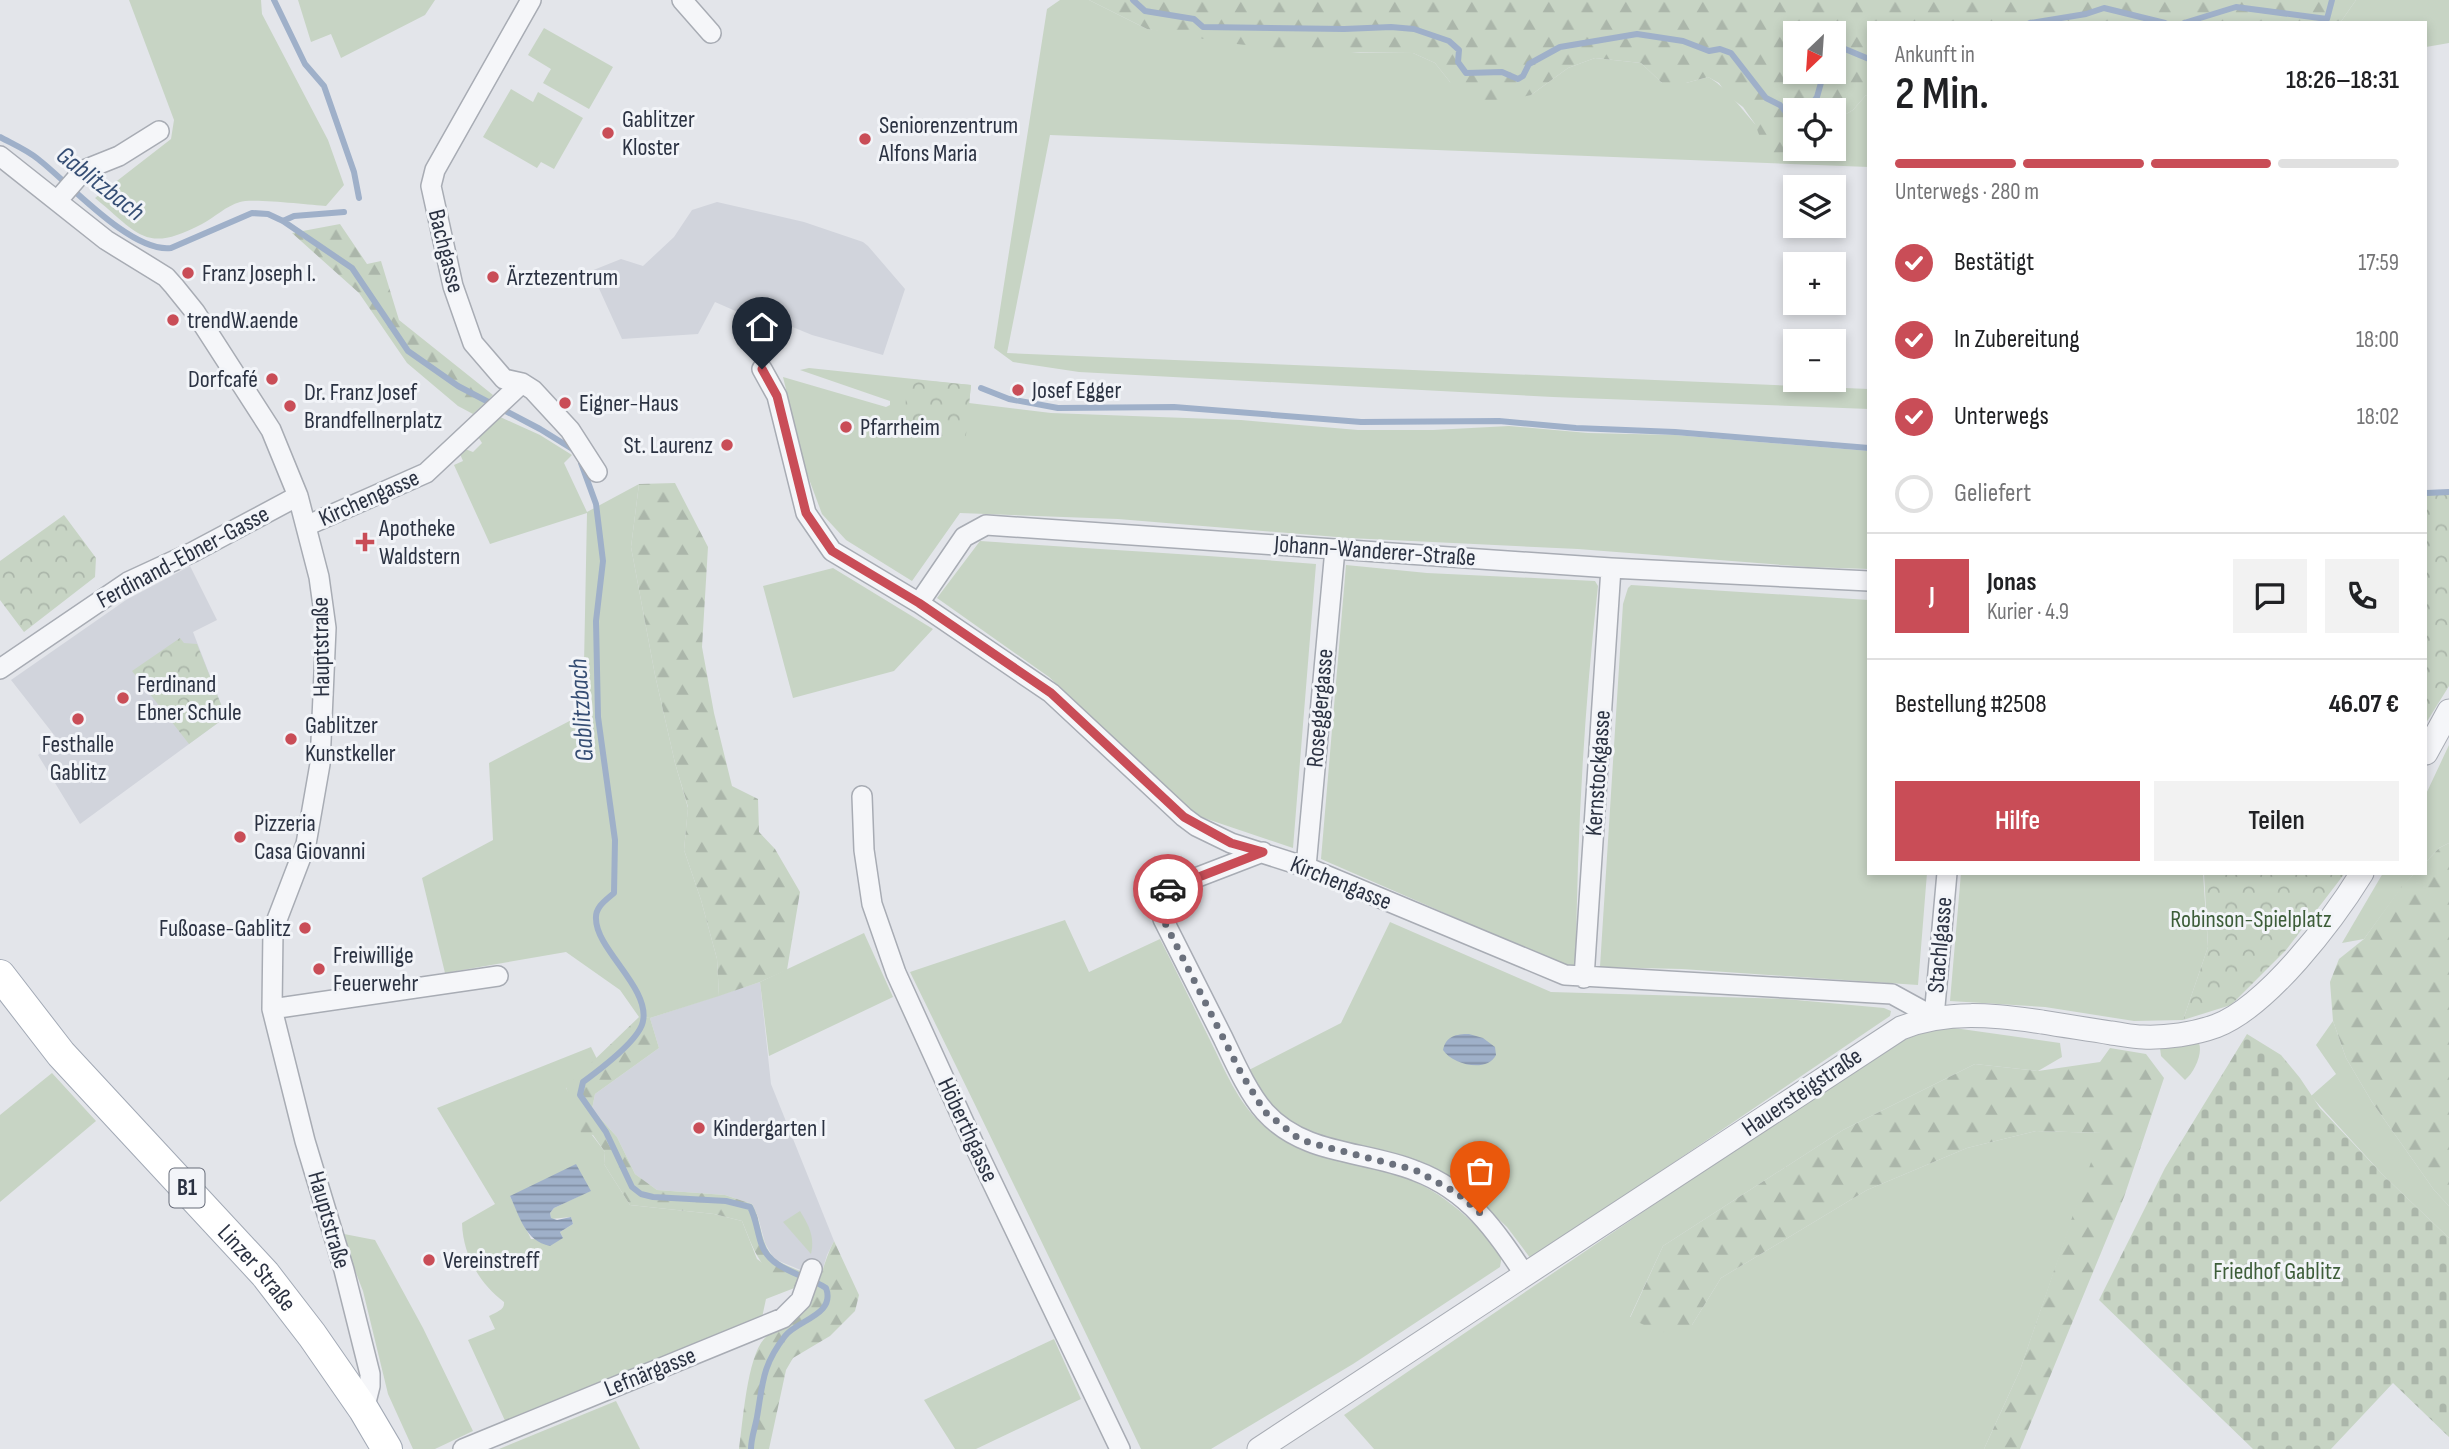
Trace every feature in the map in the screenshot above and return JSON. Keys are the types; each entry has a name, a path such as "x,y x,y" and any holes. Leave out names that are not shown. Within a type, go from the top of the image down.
{"main road":[{"name":"Linzer Straße","path":"0,975 61,1054 265,1274 312,1335 364,1410 387,1449"}],"street":[{"name":"Bachgasse","path":"531,0 435,170 430,186 453,286 473,344 504,379 517,387 533,390 570,430 597,472"},
{"path":"682,0 710,33"},
{"path":"61,197 84,170 119,156 159,131"},
{"name":"Hauptstraße","path":"0,156 61,197 107,240 166,277 195,312 276,440 298,496 319,577 326,628 320,764 306,844 273,930 272,1009 305,1141 344,1270 370,1374 364,1410"},
{"name":"Kirchengasse","path":"762,369 777,396 806,513 832,551 919,603 1051,693 1184,817 1231,843 1306,867 1555,971 1584,978 1892,994 1934,1017"},
{"name":"Kirchengasse","path":"306,526 426,473 517,387"},
{"name":"Ferdinand-Ebner-Gasse","path":"0,668 128,582 194,552 298,496"},
{"name":"Johann-Wanderer-Straße","path":"919,603 964,537 986,525 1611,568 1867,582"},
{"name":"Roseggergasse","path":"1306,867 1335,549"},
{"name":"Kernstockgasse","path":"1584,978 1611,568"},
{"path":"2427,751 2449,710"},
{"name":"Höberthgasse","path":"862,796 864,849 873,904 896,973 978,1153 1120,1449"},
{"path":"1263,852 1172,887 1166,890 1162,898 1163,919 1247,1083 1265,1112 1298,1138 1324,1148 1415,1170 1457,1193 1480,1213 1525,1275"},
{"name":"Stachlgasse","path":"1934,1017 1947,875"},
{"name":"Hauersteigstraße","path":"1259,1449 1901,1028 1934,1017 1972,1015 2004,1016 2141,1038 2178,1035 2218,1025 2257,998 2288,968 2337,911 2361,875"},
{"path":"272,1009 498,976"},
{"name":"Lefnärgasse","path":"463,1449 783,1318 801,1300 812,1269"}],"shaded area":[{"path":"717,202 804,222 868,246 905,289 883,355 812,335 751,310 747,316 715,302 698,334 622,339 591,271 621,259 643,266 674,237 692,210"},
{"name":"Ferdinand Ebner Schule","path":"190,566 217,620 193,632 226,717 80,824 38,755 58,740 11,680 126,600"},
{"name":"Kindergarten I","path":"760,982 771,1084 834,1241 820,1278 774,1259 765,1243 752,1204 725,1195 657,1190 635,1174 617,1137 592,1109 595,1094 659,1048 650,1018"}],"green space":[{"path":"129,0 261,0 262,14 328,140 344,185 326,206 268,201 240,202 183,233 167,238 155,238 133,230 95,198 171,139 174,120"},
{"path":"298,0 435,0 425,15 341,58 331,34 311,42"},
{"path":"1060,0 1089,0 1147,29 1360,53 1413,53 1435,63 1450,82 1531,95 1568,68 1595,58 1641,63 1662,83 1686,83 1708,77 1727,92 1754,123 1783,145 1783,161 1846,161 1846,114 1867,95 1867,167 1050,135 1007,353 1783,385 1783,392 1846,392 1846,388 1867,389 1867,409 1553,397 1079,372 1013,362 994,348 1047,9"},
{"path":"1089,0 2356,0 2341,21 1867,21 1867,95 1846,114 1846,98 1783,98 1782,161 1767,156 1755,124 1743,107 1727,95 1719,83 1708,77 1686,83 1662,83 1641,63 1595,58 1568,68 1531,95 1495,103 1469,96 1450,82 1435,63 1413,53 1312,52 1227,43 1147,29"},
{"path":"2356,0 2449,0 2449,43 2427,47 2427,21 2341,21"},
{"path":"544,28 613,67 589,109 543,83 551,69 528,55"},
{"path":"511,89 533,102 538,92 583,118 554,169 541,162 537,168 483,137"},
{"path":"340,224 367,264 381,261 399,320 493,395 473,414 458,406 407,363 359,293 292,233"},
{"path":"809,368 971,385 969,403 1051,413 1241,420 1358,430 1509,426 1588,433 1675,435 1867,451 1867,569 1808,567 1578,549 1349,538 1118,519 960,513 912,581 846,540 822,514 806,471 783,377 886,407 890,405 890,401 800,370"},
{"path":"908,379 971,385 965,445 902,438"},
{"path":"498,416 540,435 572,455 564,463 587,512 639,484 631,547 655,675 688,808 684,850 717,959 719,996 650,1018 639,1017 620,990 566,952 445,973 422,878 493,840 489,763 583,714 587,513 490,544 454,465 463,461 460,454 465,449 473,452 482,443 477,435"},
{"path":"675,483 708,547 702,647 714,713 732,786 758,799 759,832 775,849 800,892 787,970 719,996 717,959 684,850 688,807 655,675 631,547 639,484"},
{"path":"2427,491 2449,491 2449,686 2427,721"},
{"path":"64,515 96,558 95,577 24,632 0,600 0,561"},
{"path":"980,541 1316,564 1293,848 1198,816 1049,677 937,598"},
{"path":"1346,565 1427,573 1595,581 1598,586 1582,773 1574,966 1548,958 1321,859"},
{"path":"833,568 933,629 894,671 793,698 763,586"},
{"path":"1631,585 1867,600 1867,875 1927,875 1918,985 1682,969 1600,967 1623,604"},
{"path":"180,638 184,643 197,644 226,717 189,744 132,671"},
{"path":"2449,745 2449,843 2439,848 2427,861 2427,792"},
{"path":"2449,843 2449,1206 2434,1190 2372,1102 2346,1058 2333,1021 2330,982 2339,959 2364,939 2402,886 2413,875 2427,875 2427,861 2439,848"},
{"path":"1961,875 2203,875 2208,947 2183,1020 2134,1021 2045,1007 1950,1001"},
{"name":"Robinson-Spielplatz","path":"2204,875 2343,875 2286,950 2231,1005 2183,1020 2208,947"},
{"path":"2382,875 2413,875 2364,939 2342,943"},
{"path":"1065,920 1089,972 1160,939 1232,1085 1263,1125 1278,1137 1309,1153 1392,1173 1439,1195 1466,1216 1491,1241 1502,1255 1500,1267 1353,1364 1211,1449 1141,1449 910,972"},
{"path":"1390,922 1551,992 1785,999 1884,1008 1891,1011 1890,1016 1531,1259 1507,1227 1475,1197 1335,1144 1282,1118 1245,1072 1341,1023"},
{"path":"864,933 893,997 769,1056 760,982"},
{"path":"639,1017 650,1018 659,1048 595,1094 592,1109 617,1137 635,1174 657,1190 725,1195 752,1204 771,1255 802,1272 797,1287 767,1269 756,1253 742,1221 714,1214 630,1205 604,1164 605,1152 593,1135 581,1133 566,1087"},
{"path":"2333,1021 2346,1058 2372,1102 2434,1190 2449,1206 2449,1238 2383,1175 2311,1096 2336,1074 2316,1045"},
{"path":"1940,1026 2060,1043 2062,1057 2038,1071 1975,1064 1843,1130 1663,1246 1630,1317 1692,1325 1721,1278 1867,1190 1967,1148 2036,1131 2102,1133 2020,1370 1984,1449 1374,1449 1344,1415 1886,1047"},
{"name":"Friedhof Gablitz","path":"2247,1034 2281,1055 2320,1108 2383,1175 2449,1238 2449,1437 2393,1383 2331,1449 2253,1449 2099,1300 2165,1168"},
{"path":"2196,1042 2200,1047 2199,1058 2185,1080 2161,1056 2160,1048"},
{"path":"591,1047 597,1059 566,1088 592,1135 605,1152 604,1164 630,1205 714,1214 742,1221 757,1259 797,1287 766,1299 761,1322 507,1425 468,1340 495,1329 489,1316 502,1309 504,1302 487,1286 474,1267 465,1246 462,1223 495,1204 437,1108","holes":["590,1191 554,1208 550,1213 551,1219 571,1217 573,1224 560,1232 563,1238 531,1239 510,1196"]},
{"path":"2110,1048 2146,1054 2164,1078 2124,1197 2020,1449 1984,1449 2020,1370 2101,1133 2036,1131 1967,1148 1867,1190 1721,1278 1692,1325 1660,1333 1630,1318 1663,1246 1843,1130 1975,1064 2038,1071 2100,1062"},
{"path":"52,1073 96,1121 0,1202 0,1115"},
{"path":"800,1211 810,1231 811,1254 783,1222"},
{"path":"344,1234 375,1240 423,1328 473,1431 435,1449 413,1449 388,1394 363,1291 342,1237"},
{"path":"834,1241 859,1295 855,1311 830,1336 793,1358 786,1370 769,1449 739,1449 747,1391 758,1348 764,1339 799,1317 808,1307"},
{"path":"1054,1339 1081,1399 976,1449 955,1449 924,1400"},
{"path":"616,1401 640,1449 499,1449"}],"water":[{"path":"1469,1034 1483,1038 1495,1047 1496,1055 1492,1061 1470,1065 1454,1060 1443,1050 1452,1037"},
{"path":"576,1164 591,1191 554,1208 550,1213 551,1218 557,1220 571,1217 573,1224 560,1232 563,1238 550,1246 529,1234 510,1196"}],"waterway":[{"path":"274,0 305,64 324,86 354,172 359,198"},
{"path":"1133,0 1145,11 1194,19 1203,27 1414,29 1449,41 1459,50 1458,62 1466,73 1502,72 1518,79 1523,76 1529,64 1560,47 1637,34 1683,41 1709,51 1720,49 1731,53 1766,98 1783,109"},
{"path":"2190,21 2236,7 2327,19 2332,0"},
{"path":"2042,21 2086,14 2104,8 2157,21"},
{"path":"1846,49 1867,58"},
{"path":"1816,98 1821,84"},
{"name":"Gablitzbach","path":"0,137 38,159 120,228 155,247 171,248 252,213 268,214 283,221 352,268 408,351 458,386 574,450"},
{"path":"283,221 294,216 344,212"},
{"path":"981,388 1009,399 1058,408 1174,407 1361,422 1499,421 1867,448"},
{"name":"Gablitzbach","path":"581,463 596,504 603,561 596,621 598,717 615,840 614,893 599,907 596,919 604,943 639,995 643,1021 627,1046 583,1082 580,1095 606,1132 632,1187 641,1194 653,1197 726,1201 750,1207 761,1243 772,1260 826,1288 828,1297 821,1311 791,1330 772,1356 762,1384 751,1449"},
{"path":"2427,493 2449,492"}],"way so far":[{"path":"1168,889 1162,898 1163,919 1241,1073 1265,1112 1298,1138 1324,1148 1415,1170 1457,1193 1480,1213"}],"place":[{"name":"Gablitzer Kloster","path":"608,133"},
{"name":"Seniorenzentrum Alfons Maria","path":"865,139"},
{"name":"Franz Joseph I.","path":"188,273"},
{"name":"Ärztezentrum","path":"493,277"},
{"name":"trendW.aende","path":"173,320"},
{"name":"Dorfcafé","path":"272,379"},
{"name":"Josef Egger","path":"1018,390"},
{"name":"Eigner-Haus","path":"565,403"},
{"name":"Dr. Franz Josef Brandfellnerplatz","path":"290,406"},
{"name":"Pfarrheim","path":"846,427"},
{"name":"St. Laurenz","path":"727,445"},
{"name":"Apotheke Waldstern","path":"365,542"},
{"name":"Ferdinand Ebner Schule","path":"123,698"},
{"name":"Festhalle Gablitz","path":"78,719"},
{"name":"Gablitzer Kunstkeller","path":"291,739"},
{"name":"Pizzeria Casa Giovanni","path":"240,837"},
{"name":"Fußoase-Gablitz","path":"305,928"},
{"name":"Freiwillige Feuerwehr","path":"319,969"},
{"name":"Kindergarten I","path":"699,1128"},
{"name":"Vereinstreff","path":"429,1260"}],"route":[{"path":"762,369 777,396 806,513 832,551 919,603 1051,693 1196,826 1231,843 1263,852 1168,889"}]}
